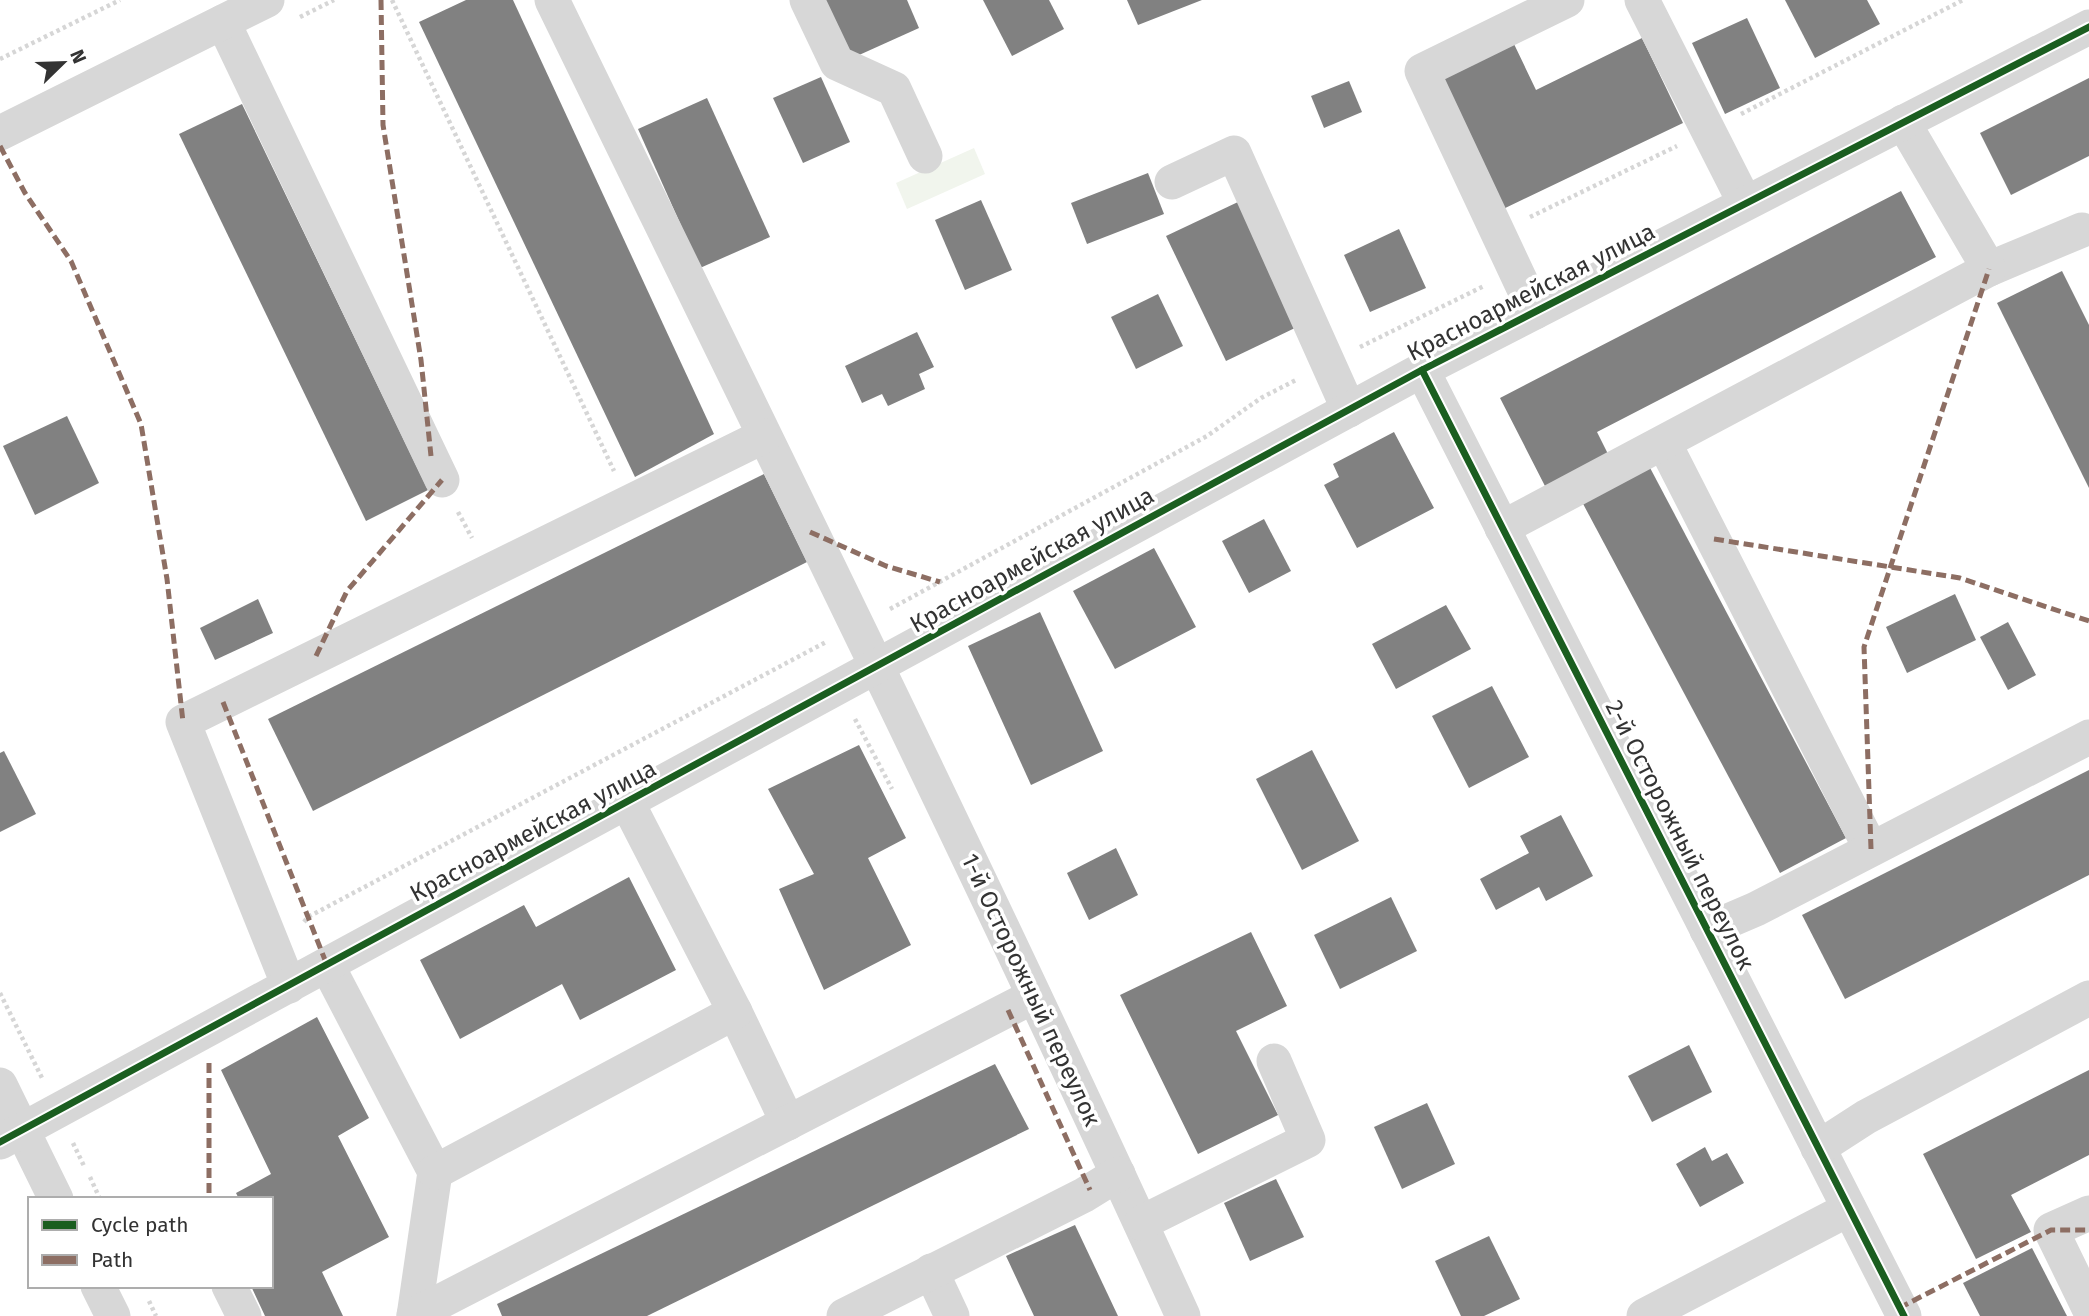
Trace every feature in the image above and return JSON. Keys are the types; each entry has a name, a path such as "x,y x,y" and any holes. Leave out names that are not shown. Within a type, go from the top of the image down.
{"street":[{"path":"0,133 267,0"},
{"name":"1-й Осторожный переулок","path":"552,0 1034,996 1183,1316"},
{"path":"807,0 837,63 894,89 925,156"},
{"path":"1535,312 1422,71 1567,0"},
{"path":"1642,0 1745,203"},
{"path":"223,22 442,480"},
{"name":"Красноармейская улица","path":"11,1136 283,971 327,965 1422,370 2089,27"},
{"path":"1903,122 1989,269"},
{"path":"1172,183 1234,153 1349,410"},
{"path":"1502,528 1989,269 2087,234"},
{"name":"2-й Осторожный переулок","path":"1422,370 1903,1316"},
{"path":"283,971 183,722 764,436"},
{"path":"1664,443 1871,849"},
{"path":"1707,930 1756,909 2089,737"},
{"path":"627,802 736,1012 788,1122"},
{"path":"327,965 435,1172 414,1315"},
{"path":"414,1315 1034,996"},
{"path":"1818,1148 1866,1117 2089,998"},
{"path":"435,1172 736,1012"},
{"path":"1141,1223 1308,1140 1274,1061"},
{"path":"0,1086 11,1136 55,1197"},
{"path":"844,1316 1084,1195 1118,1174"},
{"path":"1644,1316 1849,1209"},
{"path":"2089,1213 2051,1230 2089,1308"},
{"path":"931,1271 952,1316"},
{"path":"100,1288 113,1316"},
{"path":"230,1288 244,1316"}],"path":[{"path":"0,59 120,0"},
{"path":"392,0 629,503"},
{"path":"283,971 308,917 1207,436 1261,398 1516,270"},
{"path":"442,480 488,572"}],"shaded area":[{"path":"974,148 985,174 907,209 896,183"}],"building":[{"path":"466,0 513,0 714,434 635,477 419,22"},
{"path":"821,0 907,0 919,28 848,60"},
{"path":"983,0 1049,0 1064,29 1012,56"},
{"path":"1127,0 1202,0 1138,25"},
{"path":"1785,0 1867,0 1880,24 1815,58"},
{"path":"1747,18 1780,88 1725,114 1692,43"},
{"path":"1642,38 1683,123 1499,211 1436,81 1514,44 1536,90"},
{"path":"821,77 850,142 803,163 773,98"},
{"path":"2089,78 2089,156 2011,195 1980,133"},
{"path":"1349,81 1362,112 1324,128 1311,96"},
{"path":"707,98 770,237 700,268 638,129"},
{"path":"242,104 428,490 366,521 179,134"},
{"path":"1148,173 1164,214 1087,244 1071,203"},
{"path":"1901,191 1936,257 1597,432 1609,456 1546,488 1500,398"},
{"path":"981,200 1012,270 965,290 935,220"},
{"path":"1238,202 1297,327 1226,361 1166,236"},
{"path":"1399,229 1426,288 1370,312 1344,255"},
{"path":"2062,271 2089,325 2089,488 1997,303"},
{"path":"1158,294 1183,346 1136,369 1111,317"},
{"path":"917,332 934,367 919,374 925,389 888,406 882,394 862,403 845,366"},
{"path":"67,416 99,483 35,515 3,446"},
{"path":"1394,432 1434,508 1357,548 1324,485 1339,477 1333,464"},
{"path":"1648,464 1846,838 1780,873 1581,500"},
{"path":"764,474 807,562 313,811 268,719"},
{"path":"1264,519 1291,571 1249,593 1222,541"},
{"path":"1154,548 1196,627 1115,669 1073,591"},
{"path":"1955,594 1976,640 1907,673 1886,627"},
{"path":"258,599 273,633 215,660 200,628"},
{"path":"1446,605 1471,649 1396,689 1372,644"},
{"path":"1040,612 1103,751 1031,785 968,646"},
{"path":"2008,622 2036,675 2008,690 1980,637"},
{"path":"1492,686 1529,757 1469,788 1432,716"},
{"path":"859,745 906,838 868,858 911,945 824,990 779,889 814,874 768,789"},
{"path":"1312,750 1359,841 1302,870 1256,779"},
{"path":"4,751 36,814 0,832 0,753"},
{"path":"2089,770 2089,875 1845,999 1802,915"},
{"path":"1561,815 1593,876 1546,901 1539,887 1496,910 1480,879 1529,853 1520,836"},
{"path":"1116,848 1138,895 1089,920 1067,873"},
{"path":"629,877 676,970 580,1020 562,984 460,1039 420,960 524,905 536,927"},
{"path":"1391,897 1417,951 1340,989 1314,935"},
{"path":"1251,932 1287,1006 1236,1031 1278,1115 1198,1154 1120,995"},
{"path":"317,1017 369,1118 338,1136 389,1237 322,1272 343,1316 265,1316 252,1288 273,1288 273,1197 238,1197 236,1193 271,1174 221,1070"},
{"path":"1689,1045 1712,1092 1652,1122 1628,1076"},
{"path":"995,1064 1029,1129 647,1316 502,1316 497,1304"},
{"path":"2089,1070 2089,1155 2011,1195 2031,1232 1976,1259 1923,1154"},
{"path":"1427,1103 1455,1164 1402,1189 1374,1127"},
{"path":"1705,1147 1712,1161 1727,1153 1744,1183 1700,1207 1676,1164"},
{"path":"1276,1179 1304,1237 1250,1261 1224,1203"},
{"path":"1075,1225 1118,1316 1034,1316 1006,1256"},
{"path":"1489,1236 1520,1299 1484,1316 1461,1316 1435,1261"},
{"path":"2032,1248 2067,1316 1980,1316 1963,1283"}],"marked path":[{"path":"381,0 383,125 421,360 431,456"},
{"path":"0,146 25,193 71,261 141,424 167,579 183,722"},
{"path":"1871,849 1864,647 1989,269"},
{"path":"316,656 347,591 442,480"},
{"path":"810,532 886,566 940,582"},
{"path":"1714,539 1960,578 2089,621"},
{"path":"223,702 327,965"},
{"path":"1008,1010 1090,1190"},
{"path":"209,1063 209,1197"},
{"path":"1899,1308 2051,1230 2089,1230"}],"cycle path":[{"path":"0,1142 1422,370 2089,27"},
{"path":"1422,370 1904,1316"}]}
